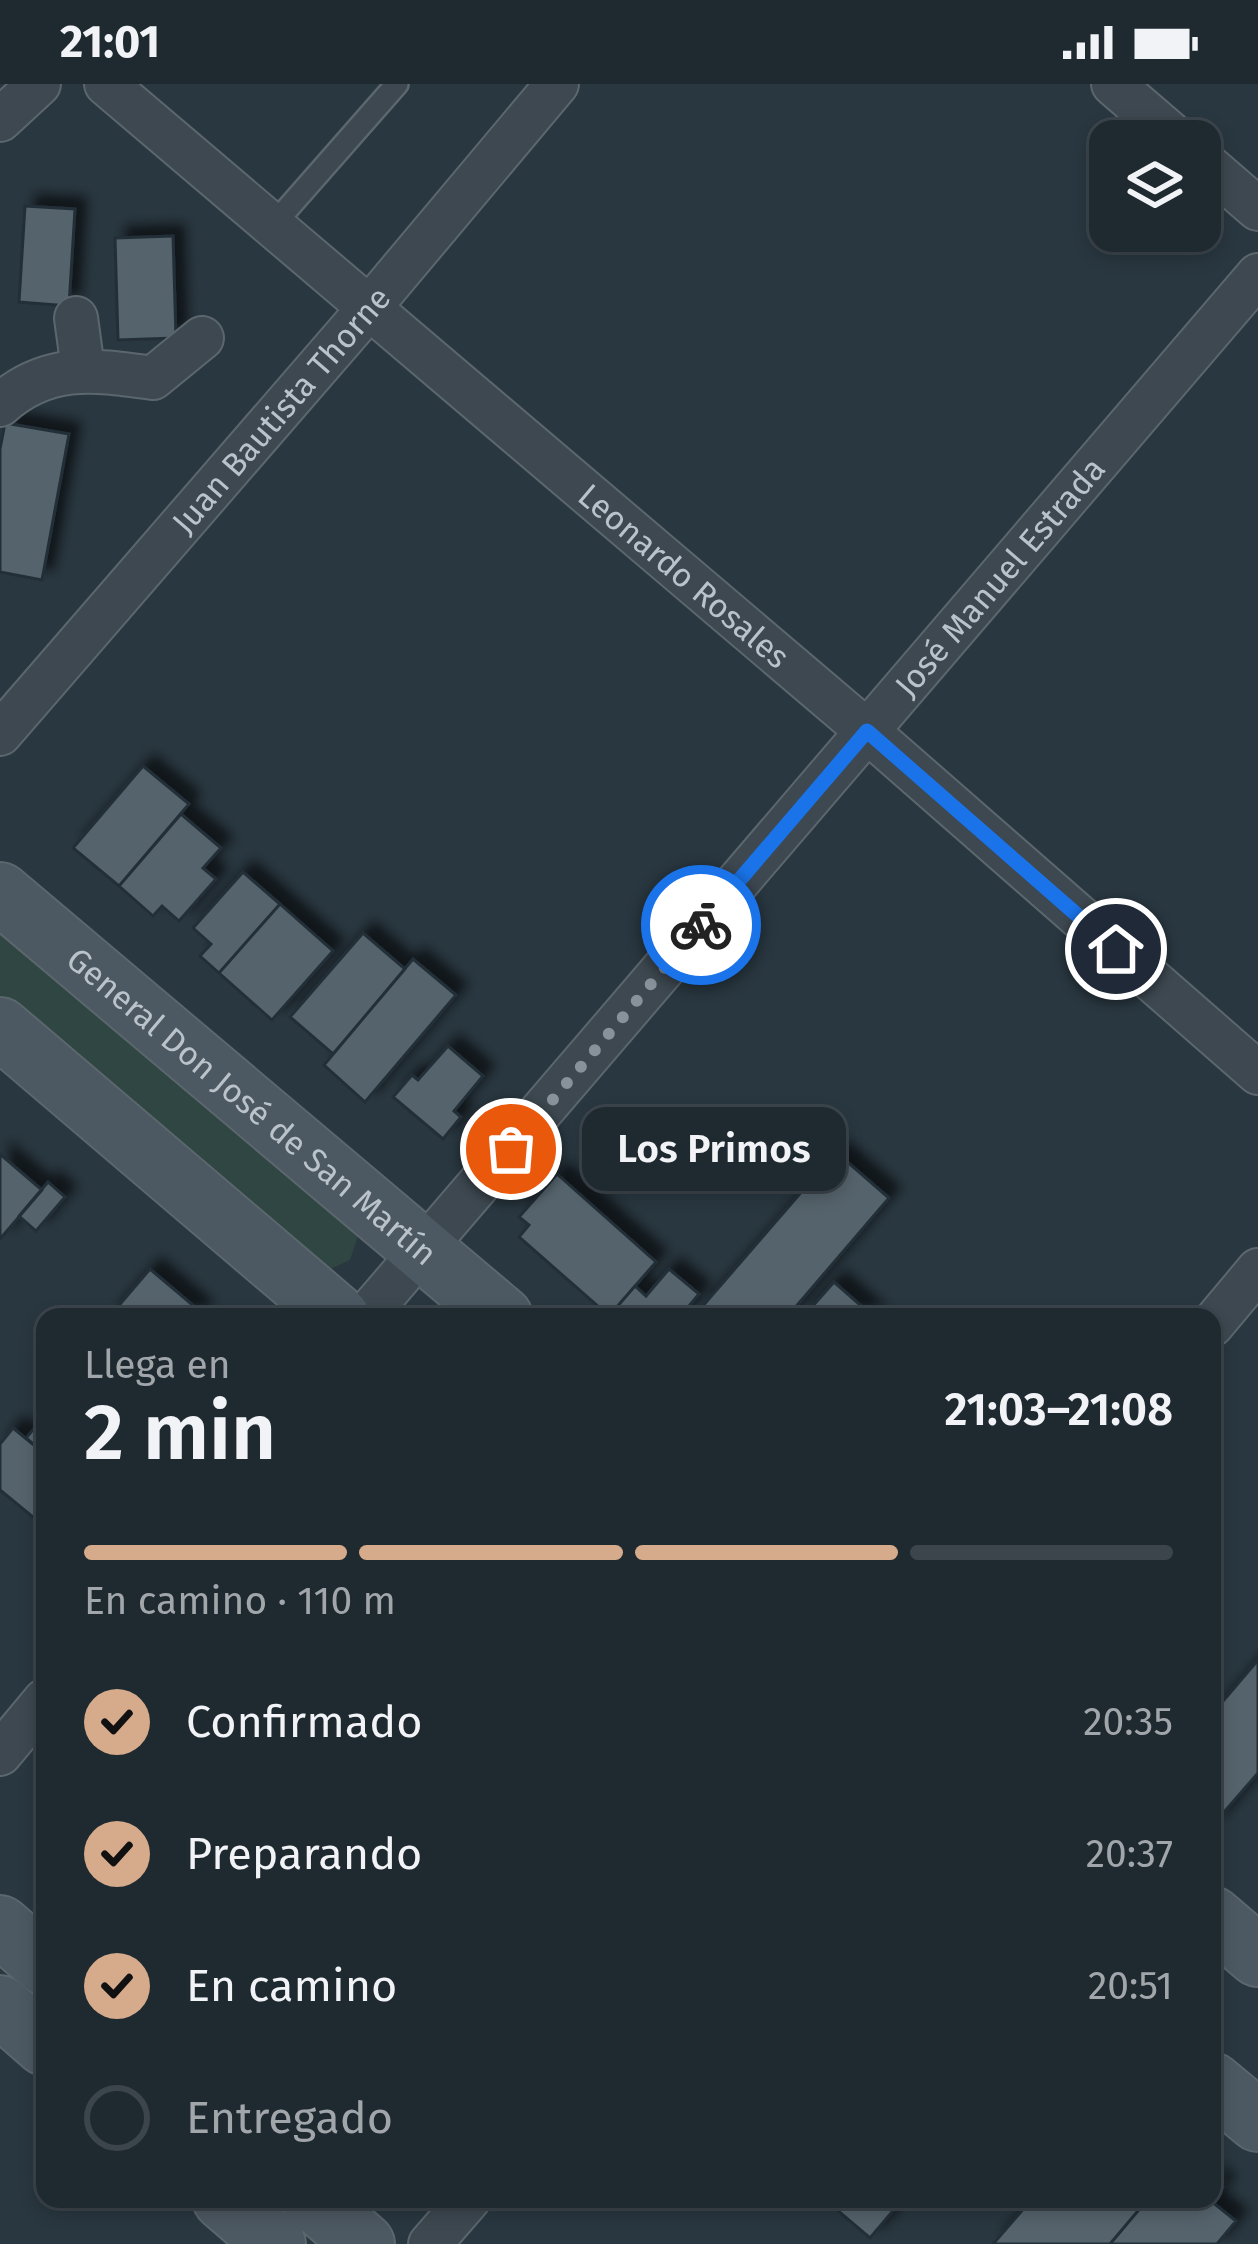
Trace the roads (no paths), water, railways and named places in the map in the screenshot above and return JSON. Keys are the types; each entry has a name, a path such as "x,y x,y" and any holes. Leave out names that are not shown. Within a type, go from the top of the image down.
{"main road":[{"name":"General Don José de San Martín","path":"0,893 491,1308"},
{"path":"0,1028 328,1308"},
{"path":"1221,1925 1258,1956"},
{"path":"0,1926 36,1957"},
{"path":"0,2006 36,2037"},
{"path":"1221,2090 1258,2121"},
{"path":"233,2208 275,2244"},
{"path":"322,2208 364,2244"}],"street":[{"path":"0,120 39,84"},
{"name":"Leonardo Rosales","path":"106,84 867,731 1258,1073"},
{"name":"Juan Bautista Thorne","path":"0,734 557,84"},
{"path":"1113,84 1155,120"},
{"path":"1221,177 1258,209"},
{"name":"José Manuel Estrada","path":"373,1308 1258,275"},
{"path":"76,318 83,369"},
{"path":"0,404 36,382 83,369 153,378 202,338"},
{"path":"1221,1314 1258,1270"},
{"path":"0,1754 36,1711"},
{"path":"430,2244 461,2208"}],"lane":[{"path":"274,224 397,84"}],"place":[{"name":"Los Primos","path":"511,1149"}]}
